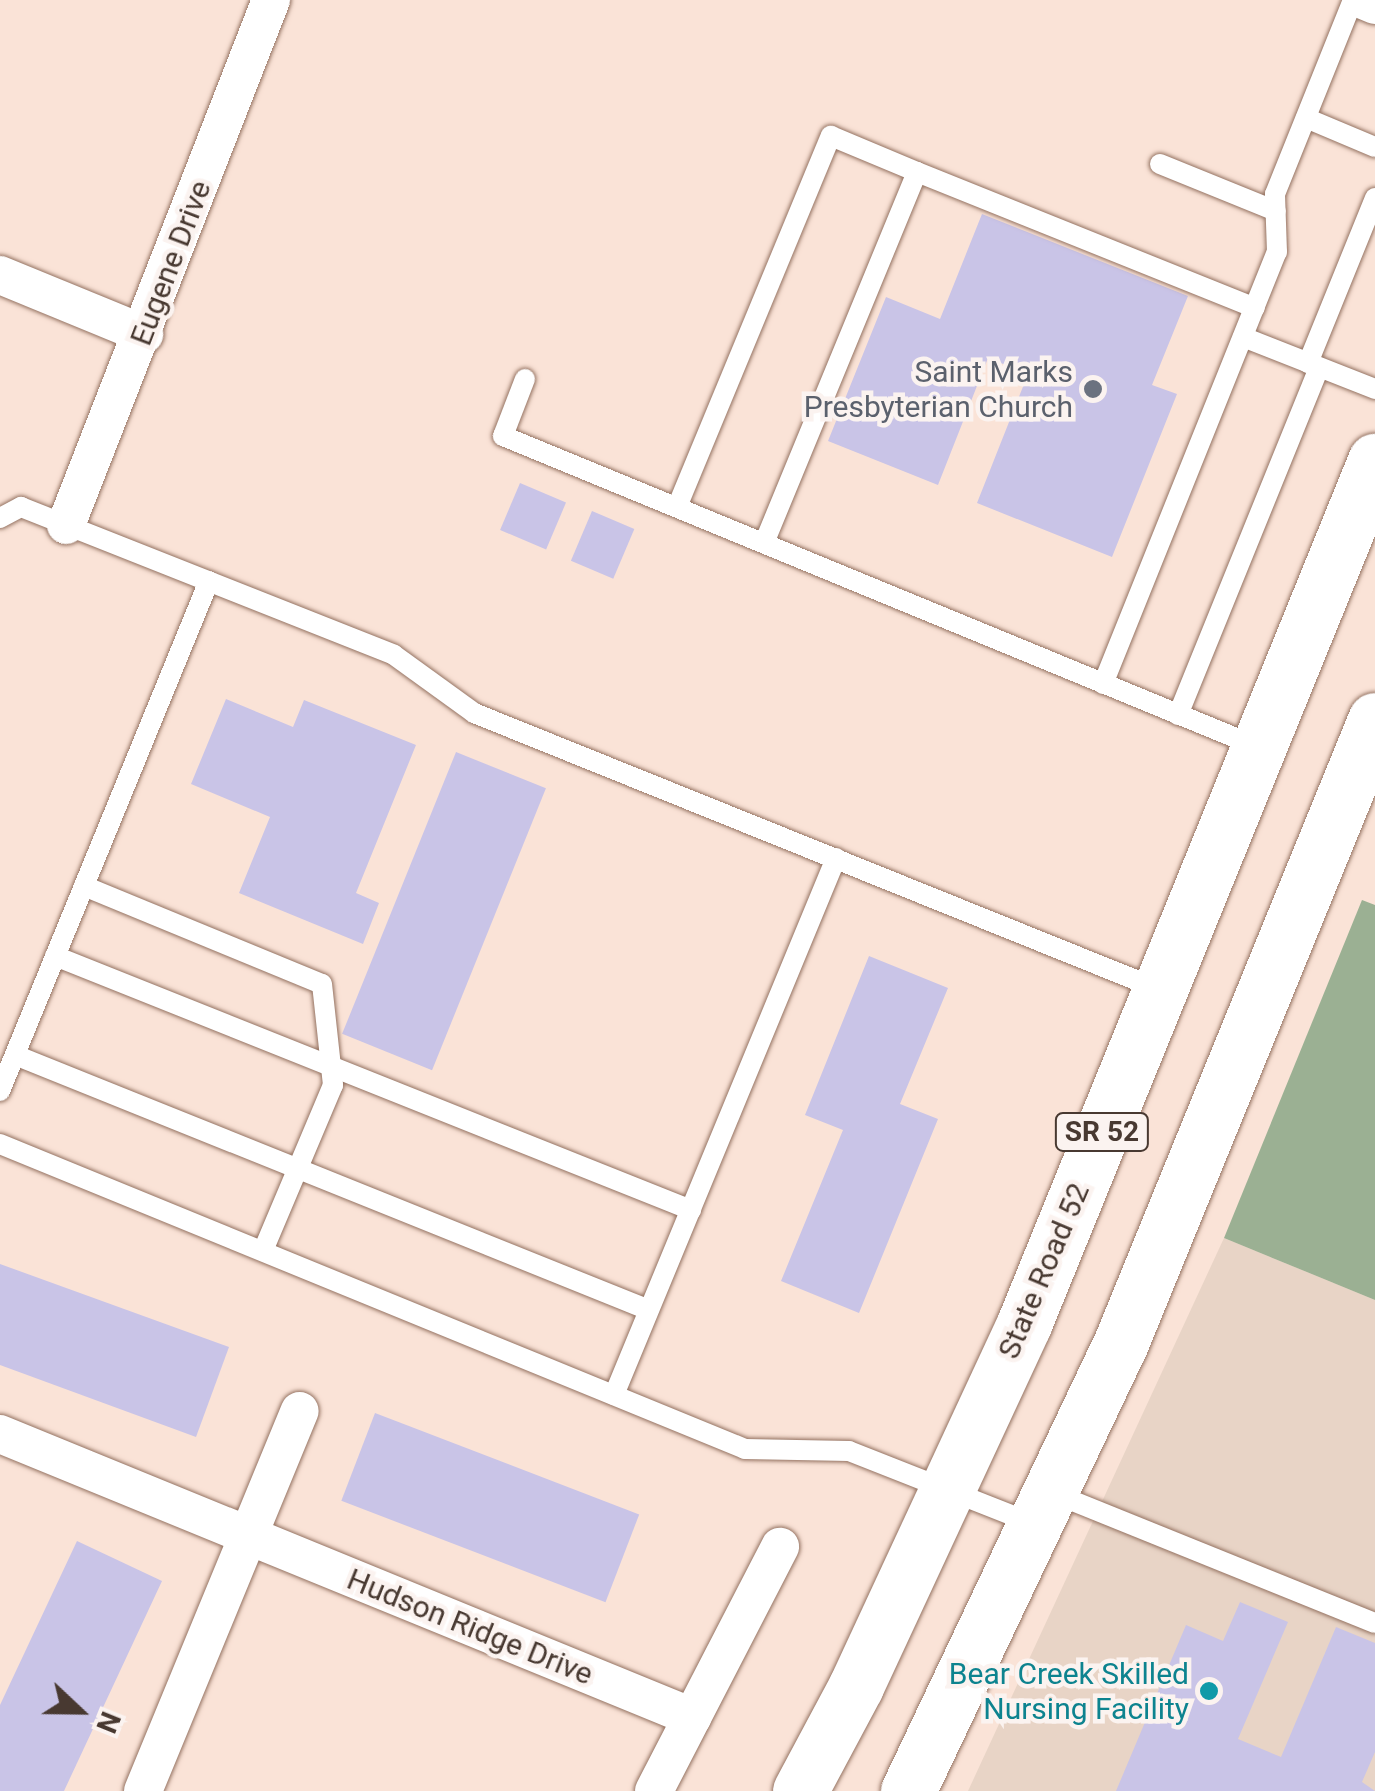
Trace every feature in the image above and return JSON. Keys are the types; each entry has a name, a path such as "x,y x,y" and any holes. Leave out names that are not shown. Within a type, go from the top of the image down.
{"main road":[{"name":"State Road 52","path":"800,1791 856,1686 1024,1324 1375,461"},
{"name":"SR 52","path":"908,1791 1120,1345 1375,720"}],"street":[{"name":"Eugene Drive","path":"66,525 144,334 271,0"},
{"path":"1363,0 1375,5"},
{"path":"0,274 144,334"},
{"path":"142,1791 300,1411"},
{"name":"Hudson Ridge Drive","path":"0,1434 692,1718"},
{"path":"654,1791 780,1547"}],"lane":[{"path":"1103,684 1277,252 1275,194 1353,0"},
{"path":"1306,118 1375,146"},
{"path":"677,507 831,136 1255,308"},
{"path":"1160,164 1276,210"},
{"path":"764,543 917,172"},
{"path":"1178,714 1375,198"},
{"path":"1244,337 1375,389"},
{"path":"525,379 502,436 1258,748"},
{"path":"0,518 20,507 394,655 474,712 1160,989"},
{"path":"0,1091 209,582"},
{"path":"614,1396 836,858"},
{"path":"84,886 322,984 333,1086 264,1252"},
{"path":"56,956 691,1210"},
{"path":"15,1054 650,1310"},
{"path":"0,1144 745,1449 849,1451 947,1490 1044,1508 1375,1624"}],"shaded area":[{"path":"1224,1238 1375,1300 1375,1791 968,1791"}],"green space":[{"path":"1362,900 1375,905 1375,1300 1224,1238"}],"building":[{"name":"Saint Marks Presbyterian Church","path":"982,214 1188,296 1152,385 1177,394 1112,557 977,503 1028,374 988,358 938,485 828,441 886,297 940,319"},
{"path":"520,483 566,503 546,549 500,530"},
{"path":"592,511 634,529 613,579 571,561"},
{"path":"226,699 293,727 304,700 416,745 356,893 379,903 363,944 239,893 270,817 191,784"},
{"path":"456,752 546,788 432,1070 342,1034"},
{"path":"869,956 948,988 900,1104 938,1119 859,1313 781,1281 843,1130 805,1115"},
{"path":"0,1264 229,1347 196,1437 0,1365"},
{"path":"375,1413 639,1514 606,1602 341,1501"},
{"path":"77,1541 162,1581 64,1791 0,1791 0,1705"},
{"name":"Bear Creek Skilled Nursing Facility","path":"1240,1602 1288,1622 1238,1739 1281,1757 1336,1627 1375,1643 1375,1752 1362,1782 1375,1791 1116,1791 1186,1625 1223,1641"}],"place":[{"name":"Saint Marks Presbyterian Church","path":"1093,389"},
{"name":"Bear Creek Skilled Nursing Facility","path":"1209,1691"}]}
